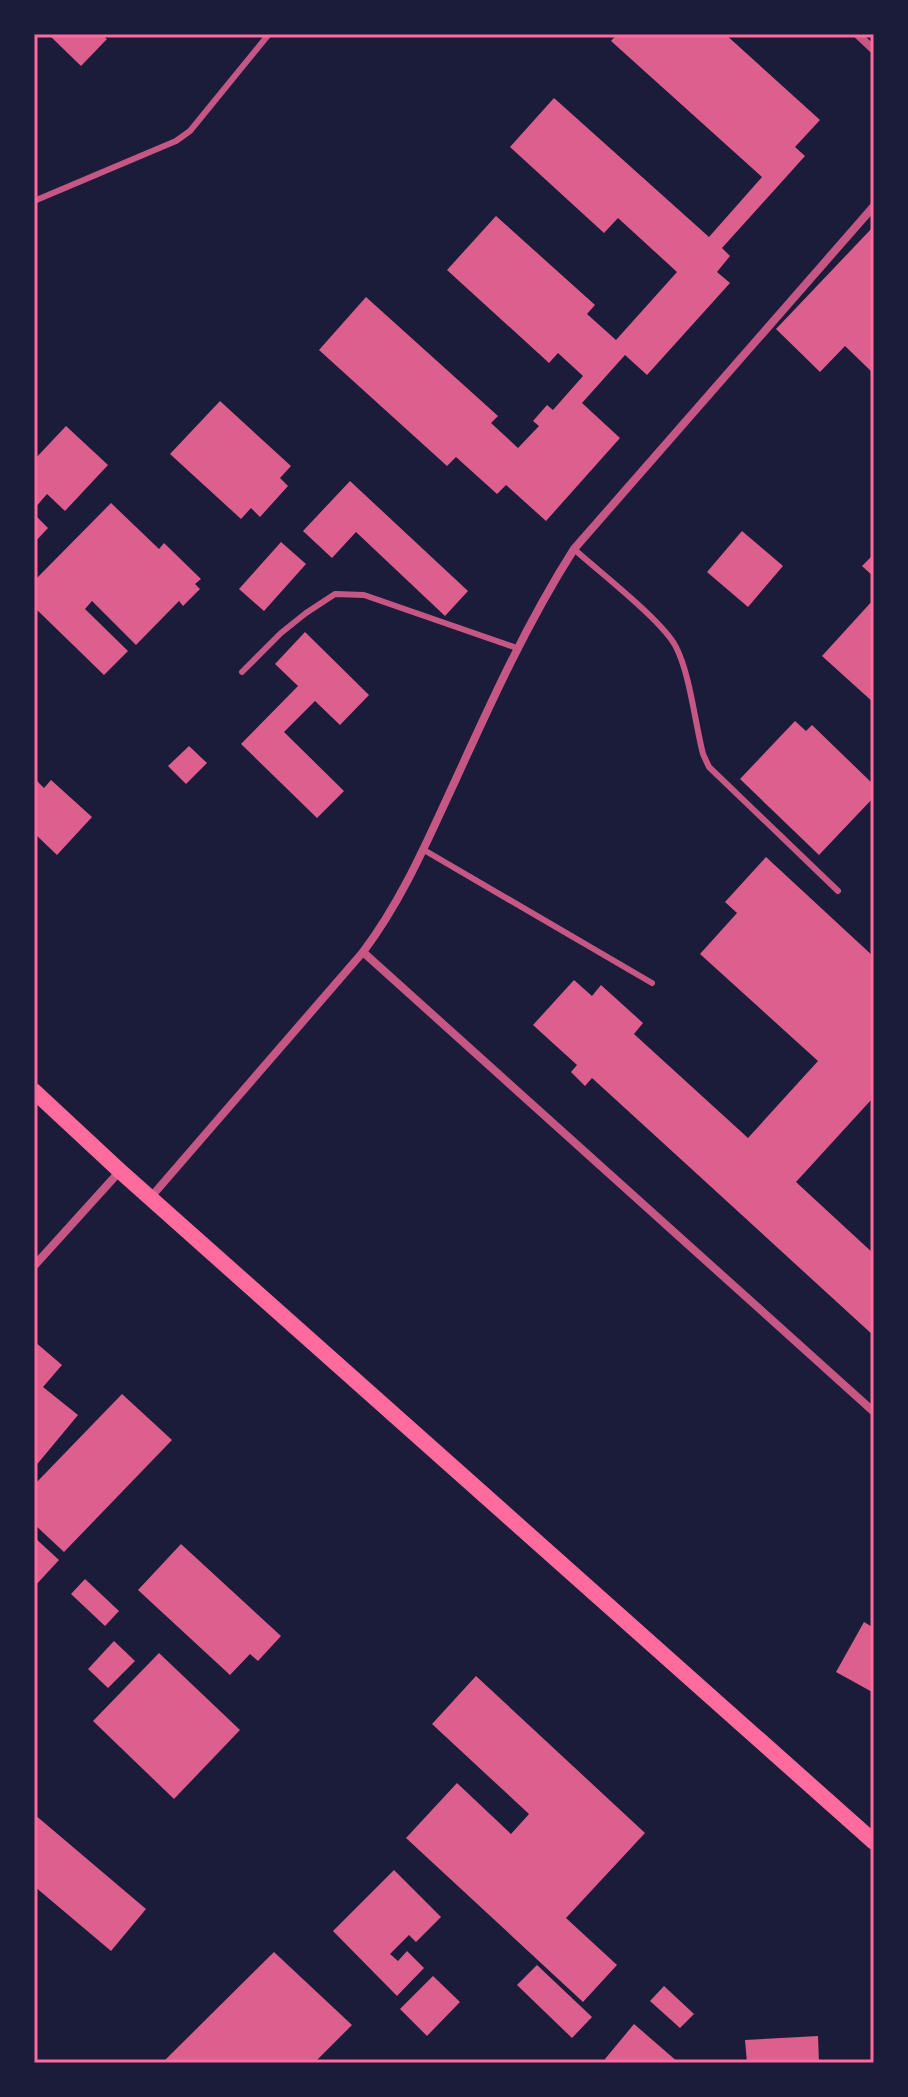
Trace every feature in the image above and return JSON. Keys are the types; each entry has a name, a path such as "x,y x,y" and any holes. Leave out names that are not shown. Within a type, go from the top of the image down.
{"main road":[{"path":"34,1091 874,1842"}],"street":[{"path":"857,34 874,50"},
{"path":"151,1197 363,952 398,902 517,648 540,603 574,549 874,206"},
{"path":"363,952 874,1412"},
{"path":"34,1266 120,1171"}],"lane":[{"path":"34,201 176,141 190,131 269,34"},
{"path":"574,549 660,626 675,644 709,767 838,891"},
{"path":"242,672 281,633 335,594 364,595 517,648"},
{"path":"424,850 652,983"}],"building":[{"path":"48,34 101,34 107,39 81,66"},
{"path":"617,34 725,34 820,120 795,147 805,156 722,248 730,256 717,272 730,283 647,375 625,355 582,403 620,438 546,521 506,485 497,494 456,457 447,466 319,350 366,297 498,416 491,423 518,448 539,426 533,421 547,405 553,410 583,376 558,353 549,363 447,270 496,216 595,305 587,314 616,340 677,272 618,218 604,233 510,147 554,98 709,237 762,177 611,41"},
{"path":"874,226 874,374 845,346 820,372 776,329"},
{"path":"220,401 291,466 280,478 288,486 260,517 251,508 241,519 170,454"},
{"path":"66,426 108,465 65,511 47,494 34,509 34,460"},
{"path":"350,481 468,591 445,616 356,532 332,558 303,531"},
{"path":"111,503 159,549 164,543 201,579 195,584 200,589 183,606 179,601 136,645 92,601 85,609 128,651 104,675 34,607 34,581"},
{"path":"34,514 48,528 34,543"},
{"path":"742,531 783,566 748,607 707,572"},
{"path":"281,542 306,564 264,611 239,589"},
{"path":"874,554 874,577 862,566"},
{"path":"874,599 874,703 822,656"},
{"path":"305,632 369,695 340,725 315,701 284,732 344,791 317,818 241,744 298,686 275,664"},
{"path":"795,721 806,731 812,725 874,785 874,797 819,855 740,779"},
{"path":"189,746 207,763 186,784 168,766"},
{"path":"34,778 44,788 51,780 92,817 57,855 34,833"},
{"path":"766,857 874,957 874,1103 871,1100 796,1182 874,1254 874,1336 592,1078 585,1086 571,1072 577,1065 533,1025 574,980 592,996 601,985 643,1023 634,1034 748,1138 818,1061 700,954 737,913 725,902"},
{"path":"34,1341 62,1365 43,1387 78,1415 34,1468"},
{"path":"122,1394 172,1440 64,1552 34,1524 34,1485"},
{"path":"34,1537 59,1560 34,1587"},
{"path":"181,1544 281,1636 258,1661 250,1654 230,1675 138,1590"},
{"path":"85,1579 119,1611 105,1626 71,1594"},
{"path":"864,1622 874,1628 874,1693 836,1672"},
{"path":"114,1641 135,1661 108,1688 88,1669"},
{"path":"159,1653 240,1730 174,1799 93,1721"},
{"path":"476,1676 645,1833 566,1918 617,1965 583,2002 406,1838 457,1783 511,1834 529,1814 432,1724"},
{"path":"34,1814 146,1909 111,1951 34,1886"},
{"path":"394,1870 441,1917 416,1942 409,1935 390,1954 398,1961 407,1951 424,1968 397,1996 333,1931"},
{"path":"274,1952 352,2025 314,2063 162,2063"},
{"path":"537,1965 592,2017 572,2038 517,1985"},
{"path":"433,1976 460,2002 427,2036 400,2009"},
{"path":"664,1986 694,2014 680,2028 650,2001"},
{"path":"634,2024 679,2063 609,2063 605,2059"},
{"path":"818,2036 819,2063 747,2063 745,2040"}]}
